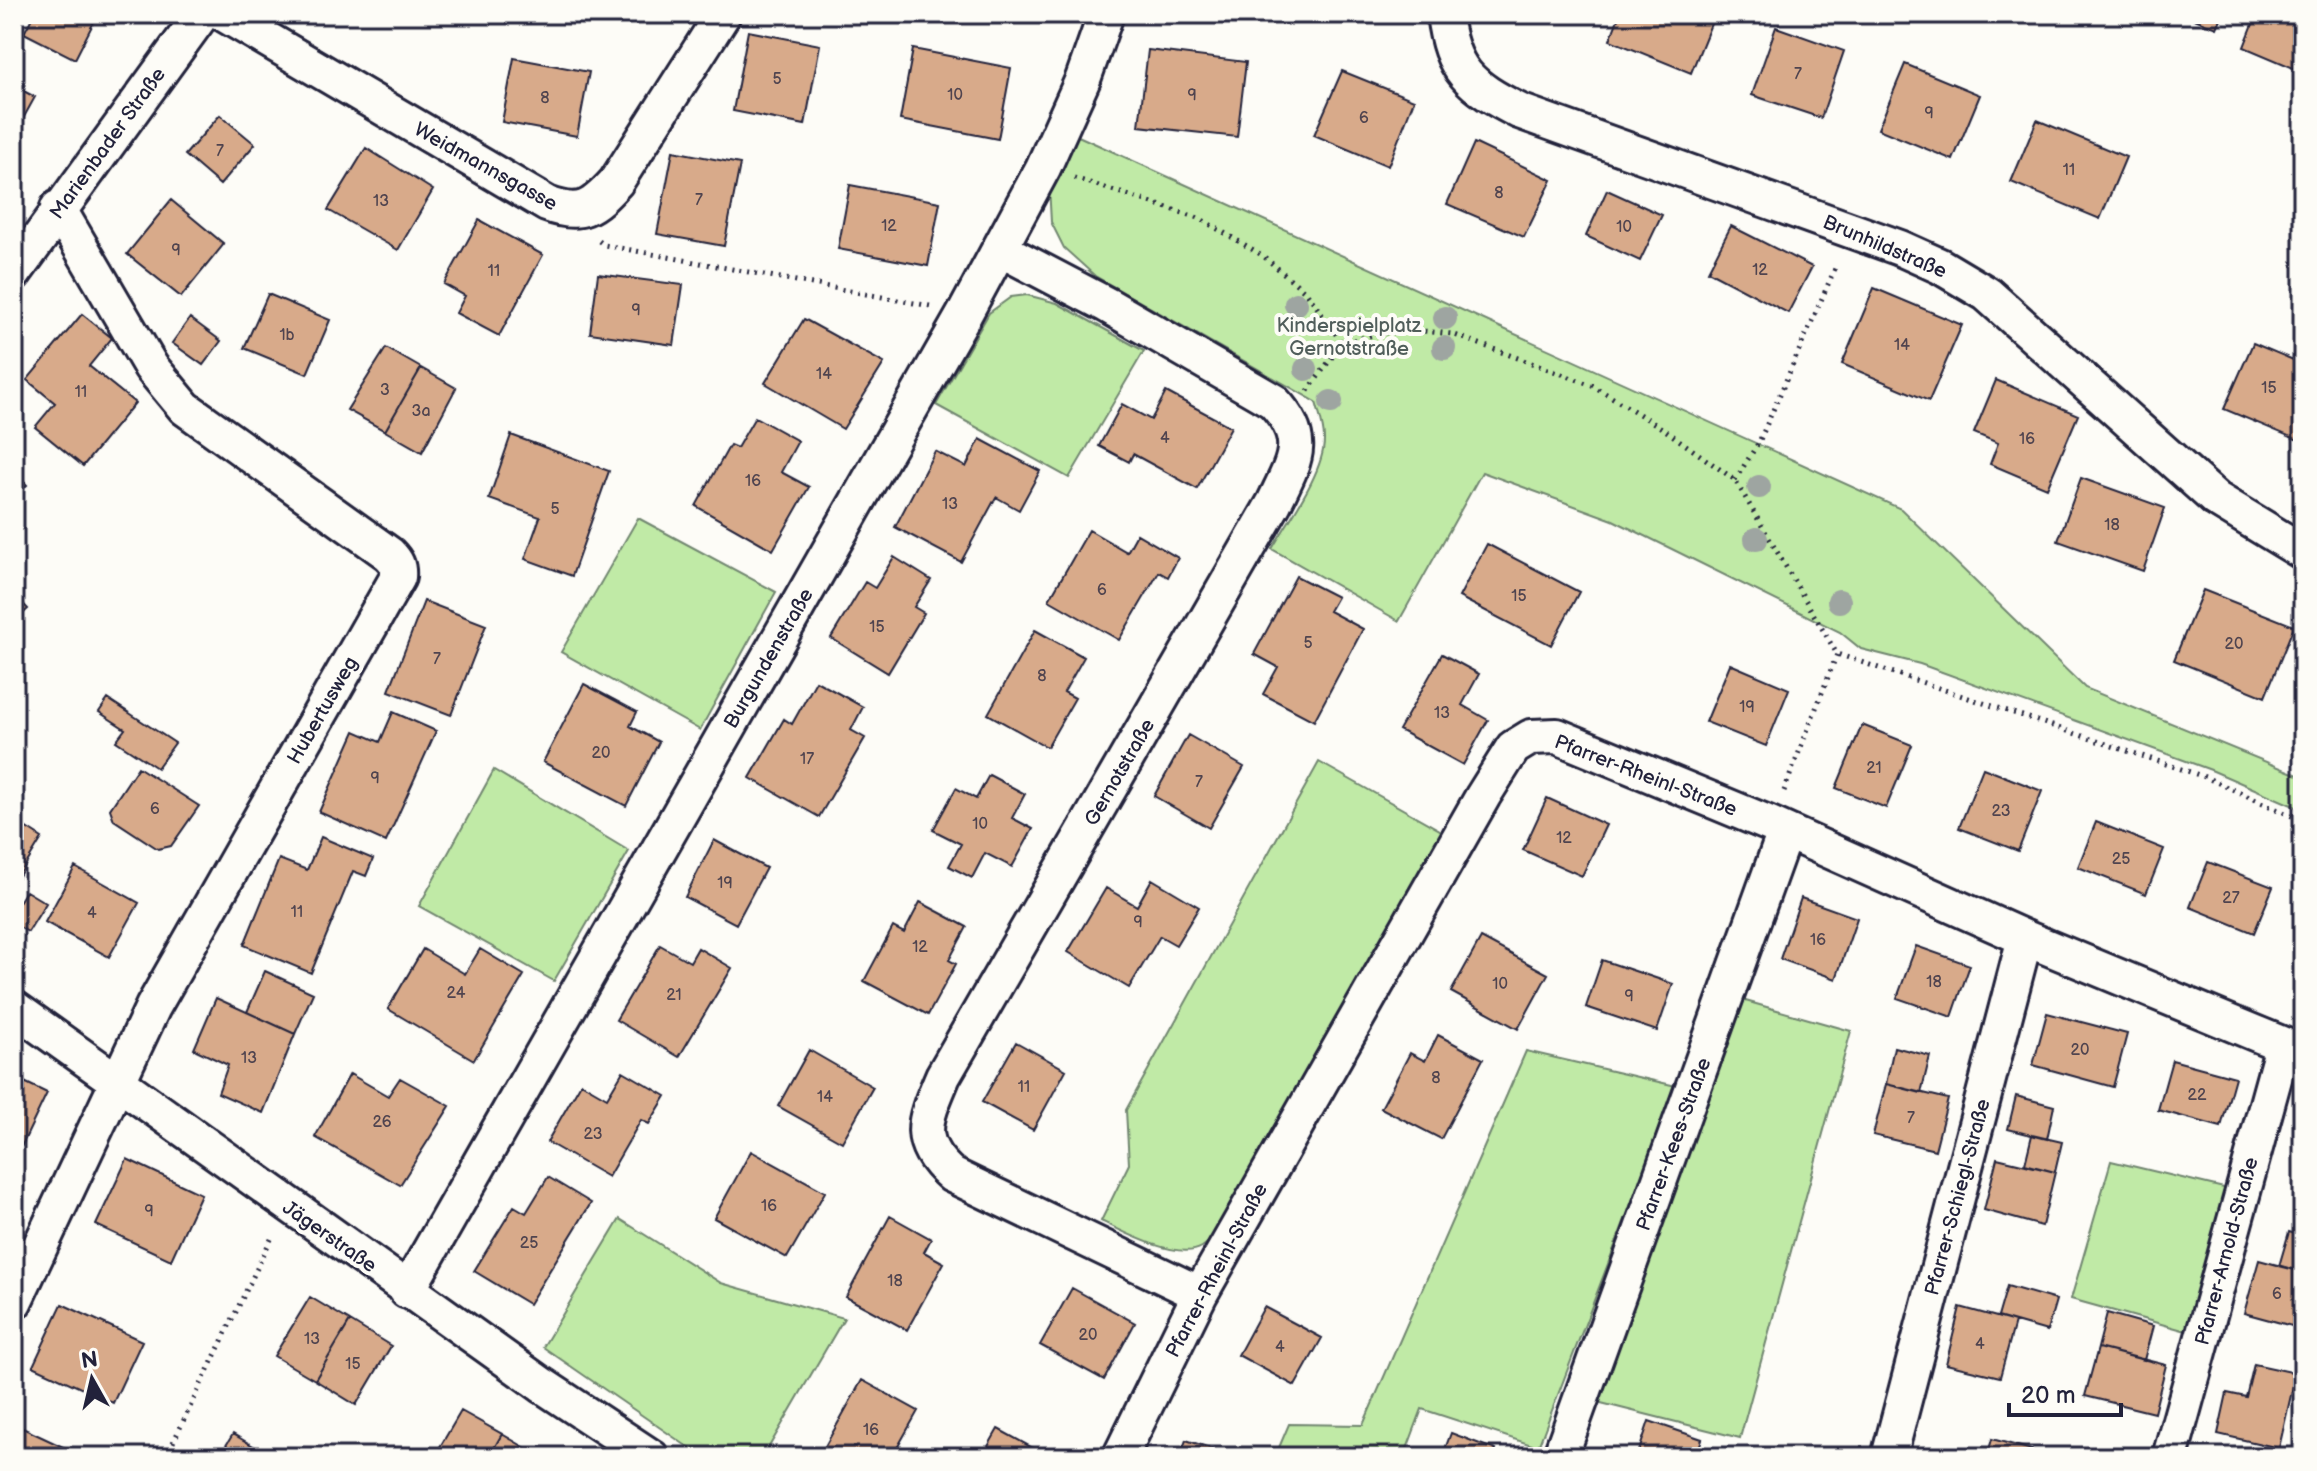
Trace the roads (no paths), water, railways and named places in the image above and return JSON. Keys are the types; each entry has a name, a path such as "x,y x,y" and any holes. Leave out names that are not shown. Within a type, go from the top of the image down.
{"street":[{"name":"Marienbader Straße","path":"14,273 58,208 202,14"},
{"name":"Weidmannsgasse","path":"224,14 547,204 566,211 579,211 598,201 616,182 723,14"},
{"name":"Burgundenstraße","path":"407,1291 965,313 1043,168 1083,79 1106,14"},
{"name":"Brunhildstraße","path":"1444,14 1447,45 1462,71 1486,94 1519,111 1851,229 1940,266 1987,294 2216,499 2303,552"},
{"name":"Hubertusweg","path":"14,1302 153,1007 398,577 399,570 389,554 185,408 151,367 58,208"},
{"name":"Gernotstraße","path":"1000,249 1107,305 1273,401 1289,418 1297,442 1291,466 1274,503 943,1076 929,1108 926,1136 934,1159 952,1175 1200,1294"},
{"name":"Pfarrer-Rheinl-Straße","path":"1120,1457 1200,1294 1483,796 1513,748 1531,737 1557,736 2293,1050"},
{"name":"Pfarrer-Kees-Straße","path":"1560,1457 1778,828"},
{"name":"Pfarrer-Schiegl-Straße","path":"1889,1457 2025,938"},
{"name":"Jägerstraße","path":"14,1008 407,1291 651,1457"},
{"name":"Pfarrer-Arnold-Straße","path":"2170,1457 2293,1050"}],"park label":[{"name":"Kinderspielplatz Gernotstraße","path":"1349,336"}]}
